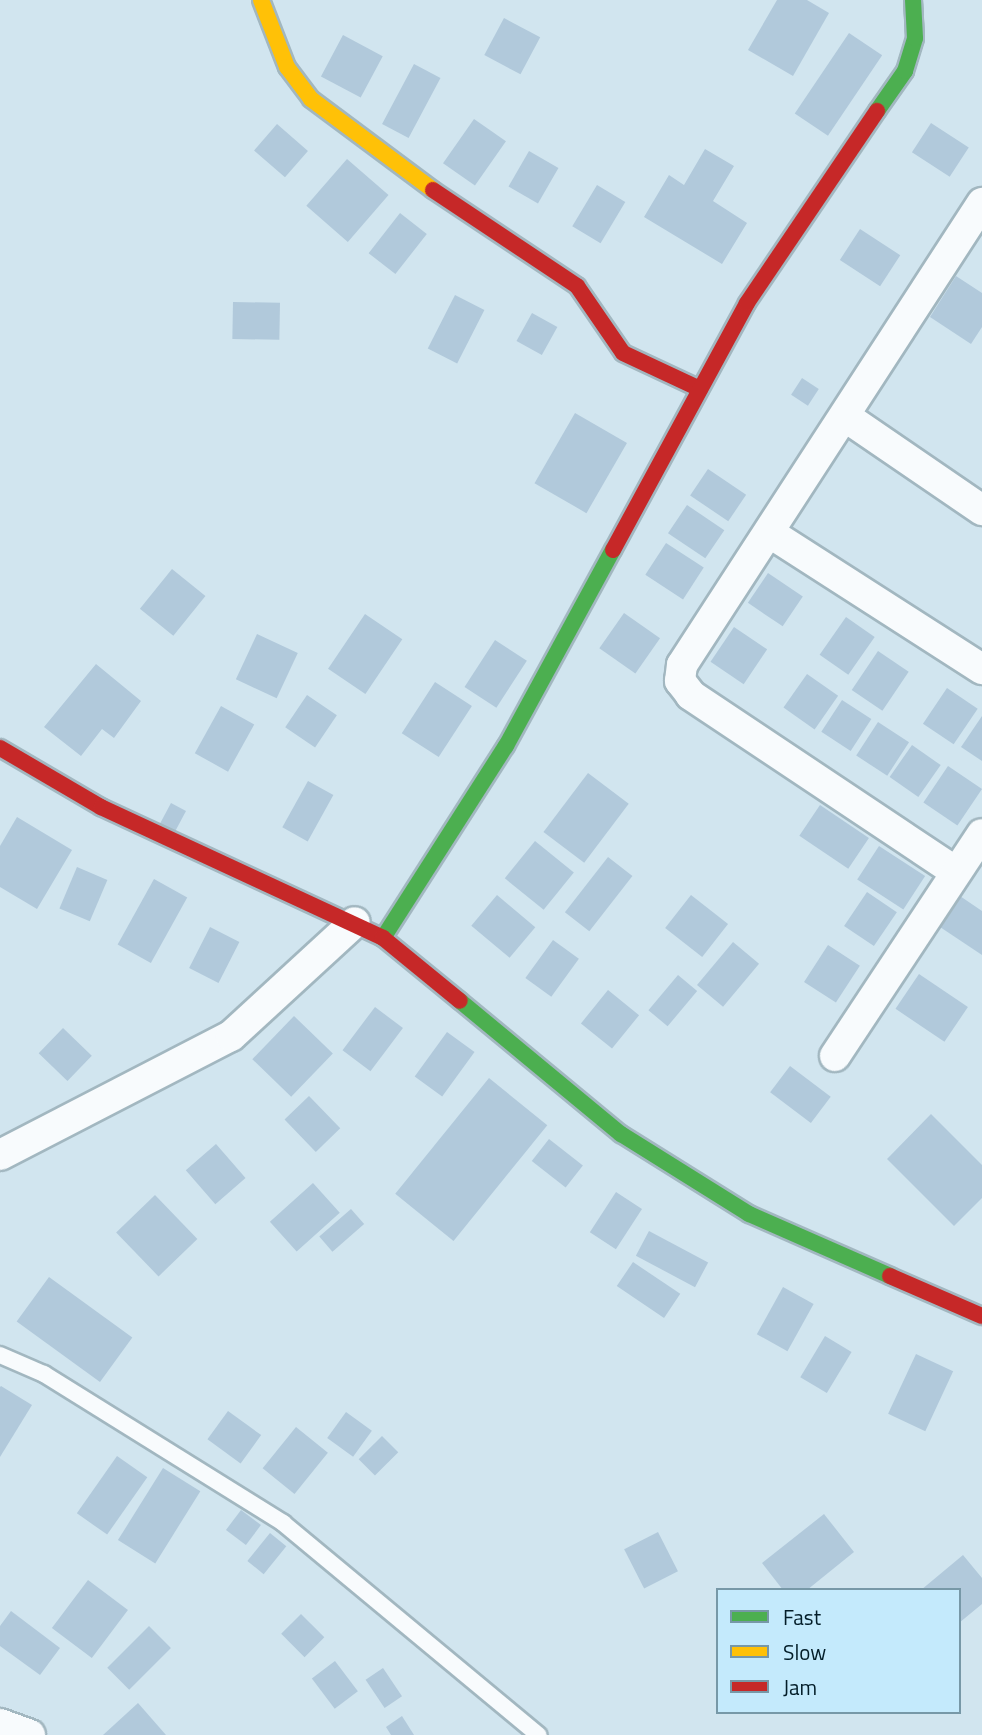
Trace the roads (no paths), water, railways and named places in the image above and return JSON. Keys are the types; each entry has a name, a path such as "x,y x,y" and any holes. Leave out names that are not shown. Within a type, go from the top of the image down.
{"street":[{"path":"261,0 287,67 311,99 451,204 577,286 623,353 700,389"},
{"path":"383,938 506,746 747,303 905,71 915,38 913,0"},
{"path":"956,872 684,689 682,664 846,417 982,203"},
{"path":"846,417 982,510"},
{"path":"770,533 982,668"},
{"path":"0,748 100,807 355,922 383,938 621,1134 696,1183 817,1247 982,1316"},
{"path":"835,1056 982,834"},
{"path":"0,1155 231,1035 355,922"},
{"path":"0,1724 30,1735"}],"lane":[{"path":"0,1355 44,1374 283,1524 538,1735"}]}
